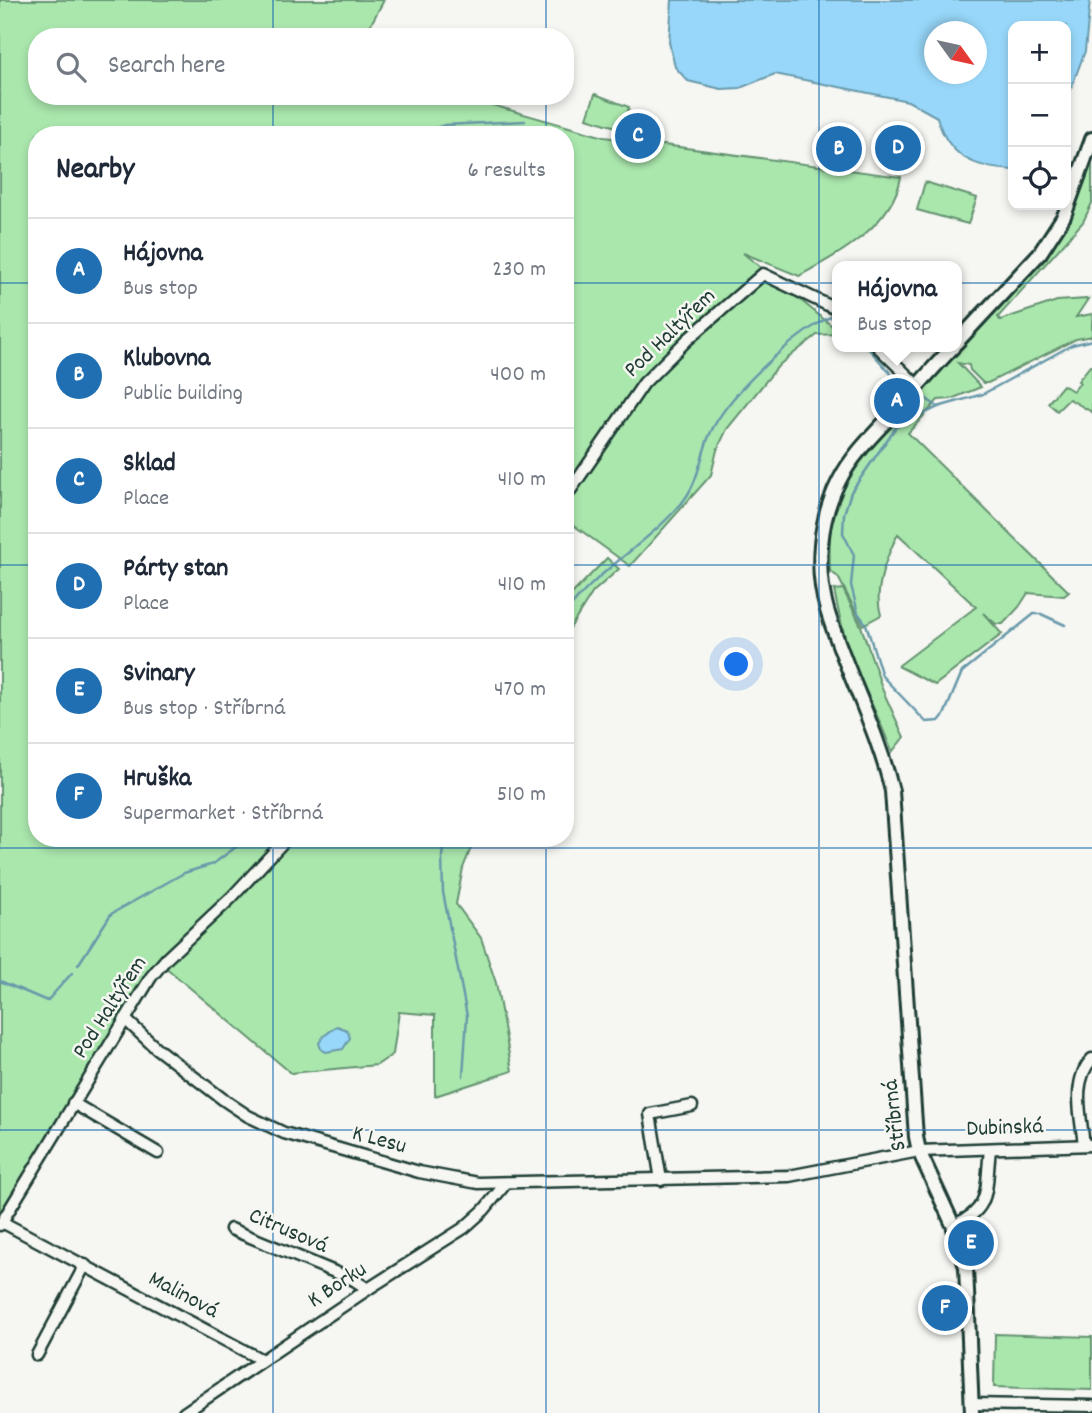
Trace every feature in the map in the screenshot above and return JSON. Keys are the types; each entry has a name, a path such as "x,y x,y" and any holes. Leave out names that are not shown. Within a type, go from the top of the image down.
{"street":[{"name":"Stříbrná","path":"962,337 1040,253 1064,216 1092,139"},
{"name":"Pod Haltýřem","path":"574,485 644,383 687,340 763,274 832,307"},
{"path":"883,352 917,385"},
{"name":"Stříbrná","path":"948,352 855,456 840,480 824,518 820,555 822,587 827,609 883,754 892,791 916,1137 919,1151 953,1225 966,1267 971,1409"},
{"name":"Pod Haltýřem","path":"1,1223 151,977 279,847"},
{"name":"K Lesu","path":"125,1019 156,1048 248,1116 285,1133 419,1172 478,1183 789,1176 919,1151"},
{"path":"1088,1145 1079,1099 1083,1069 1092,1059"},
{"path":"73,1103 158,1153"},
{"path":"661,1180 650,1114 692,1106"},
{"name":"Dubinská","path":"919,1151 1088,1145"},
{"path":"953,1225 972,1218 985,1197 990,1150"},
{"name":"K Borku","path":"184,1413 464,1228 484,1210 506,1183"},
{"name":"Malinová","path":"1,1223 262,1360"},
{"name":"Citrusová","path":"232,1229 354,1280 368,1289"},
{"path":"37,1356 85,1265"},
{"path":"971,1409 1092,1406"}],"green space":[{"path":"0,0 384,0 369,28 28,28 28,105 492,105 566,126 28,126 28,847 471,847 463,868 456,904 481,938 496,983 512,1071 435,1096 435,1015 399,1012 393,1054 377,1065 291,1073 157,960 0,1226"},
{"path":"595,94 629,107 622,129 587,118"},
{"path":"574,128 604,137 901,177 887,210 862,237 799,276 743,253 832,326 832,334 817,335 779,365 727,429 717,450 711,475 630,566 574,526"},
{"path":"1092,158 1092,203 1083,222 998,317 1000,320 1057,301 1088,299 1076,317 1092,314 1092,336 1076,339 988,383 983,383 970,370 969,365 958,363 981,387 951,399 938,400 908,433 1069,592 1064,596 1028,593 1003,624 996,624 983,613 1002,634 935,685 898,666 976,607 898,534 880,584 881,615 863,625 838,577 830,571 831,527 836,505 856,465 957,352 962,352 962,346 1048,250 1074,210"},
{"path":"925,182 977,198 968,224 917,210"},
{"path":"1090,366 1092,412 1069,399 1057,411 1048,403 1063,385 1073,391"},
{"path":"607,558 619,569 593,592 574,622 574,592"},
{"path":"843,589 861,626 883,691 904,737 892,752 845,638 834,590"},
{"path":"995,1334 1092,1337 1092,1390 994,1387"}],"water":[{"path":"672,0 1090,0 1085,51 1071,89 1071,21 1008,21 1008,170 986,167 964,158 948,142 937,117 908,101 775,74 740,88 721,89 688,81 675,67 669,42"},
{"path":"337,1026 347,1030 350,1038 343,1049 326,1052 321,1049 319,1043"}],"waterway":[{"path":"442,126 525,121"},
{"path":"574,603 681,504 695,480 709,436 730,403 745,386 779,352 815,326 832,318"},
{"path":"1065,625 1041,614 1034,614 962,672 944,715 939,721 926,722 882,676 866,624 858,613 851,585 854,555 843,533 844,514 851,492 896,427 938,407 983,394 1072,345 1092,340"},
{"path":"871,352 893,376 910,387"},
{"path":"918,393 938,407"},
{"path":"78,965 111,914 184,873 213,864 236,847"},
{"path":"443,847 443,892 467,1016 463,1076"},
{"path":"0,981 47,1001 72,973"}],"place":[{"name":"Sklad","path":"638,136"},
{"name":"Párty stan","path":"898,148"},
{"name":"Klubovna","path":"839,149"},
{"name":"Hájovna","path":"897,401"},
{"name":"Svinary","path":"971,1243"},
{"name":"Hruška","path":"945,1308"}]}
